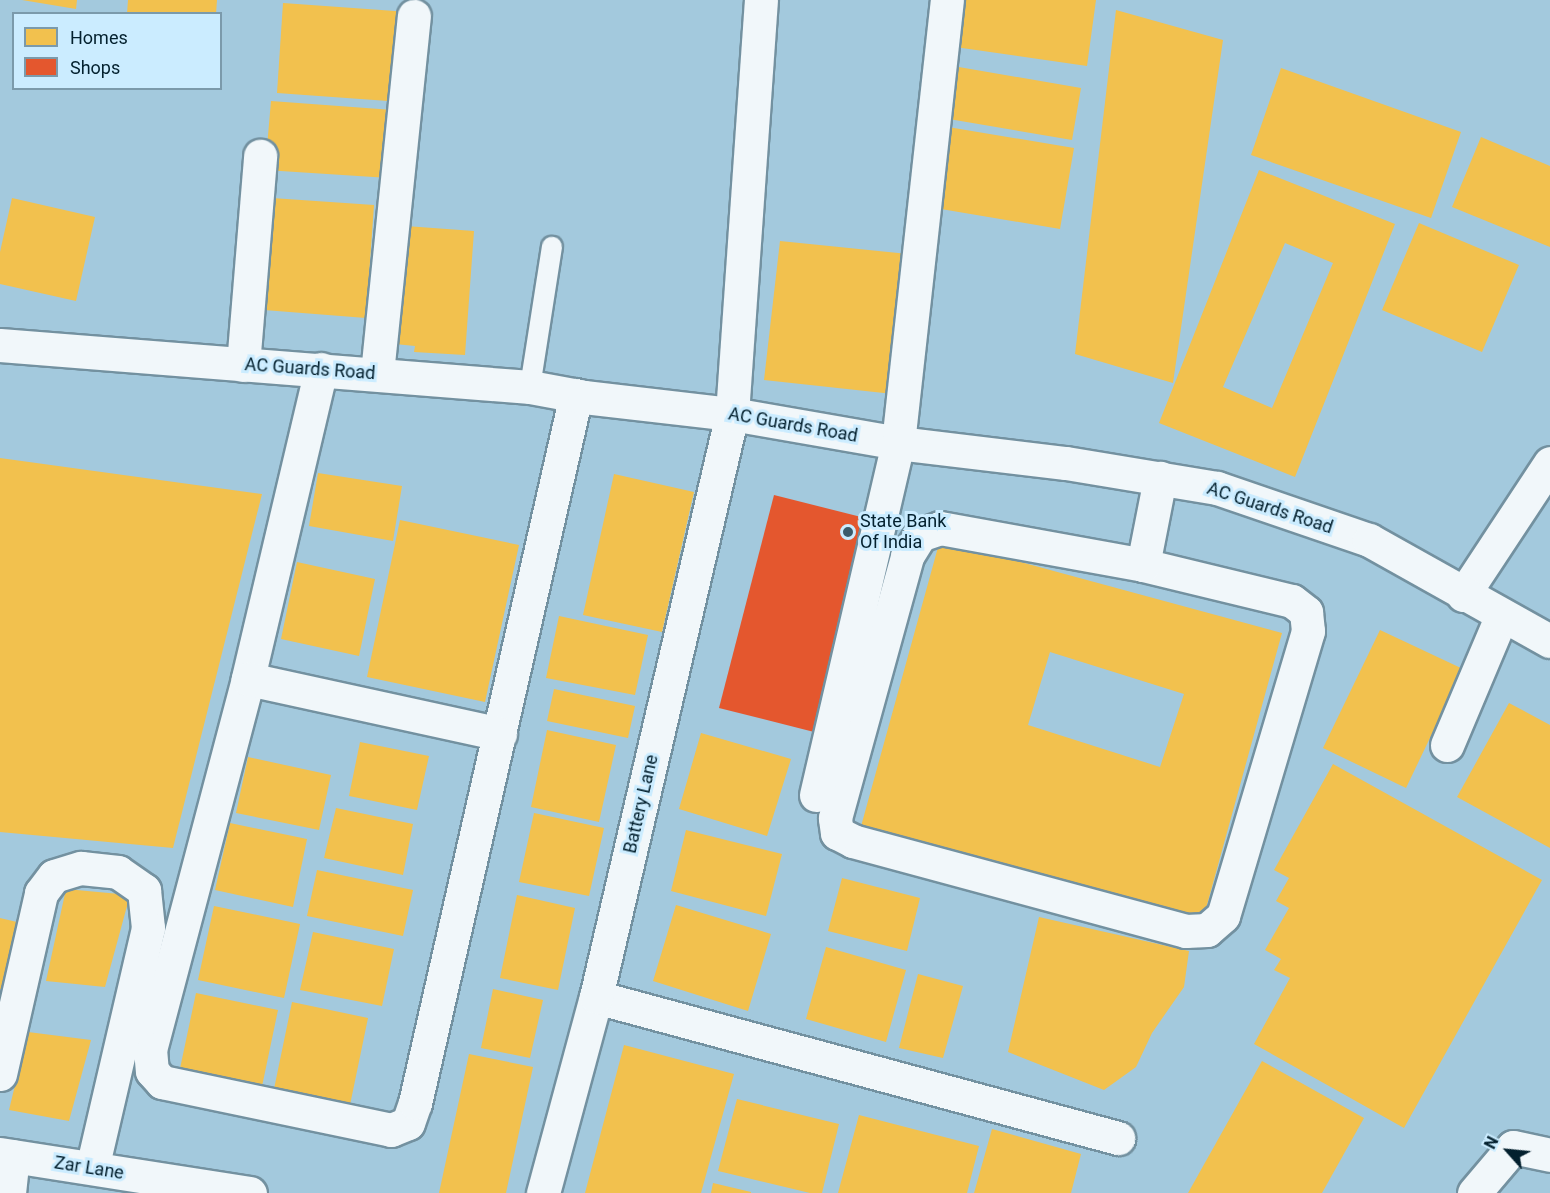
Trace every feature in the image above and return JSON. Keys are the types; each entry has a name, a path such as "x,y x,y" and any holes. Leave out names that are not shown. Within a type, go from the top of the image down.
{"street":[{"name":"Battery Lane","path":"543,1193 596,997 732,414 761,0"},
{"path":"816,795 898,443 947,0"},
{"path":"377,373 414,16"},
{"path":"243,365 260,156"},
{"name":"AC Guards Road","path":"0,345 243,365 377,373 530,387 576,395 732,414 898,443 1066,462 1217,488 1369,540 1463,595 1550,641"},
{"path":"321,369 248,679 150,1049 152,1071 162,1082 391,1130 408,1123 415,1103 576,395"},
{"path":"1463,595 1550,463"},
{"path":"1143,565 1160,478"},
{"path":"940,528 1143,565 1292,601 1306,612 1308,631 1223,916 1208,930 1186,931 853,841 837,833 835,818 907,556 920,535 940,528"},
{"path":"1446,745 1502,615"},
{"path":"248,679 500,734"},
{"path":"0,1074 41,893 54,876 81,868 118,872 144,890 148,928 92,1168"},
{"path":"596,997 1119,1138"},
{"path":"1474,1193 1514,1148 1550,1155"},
{"path":"7,1155 9,1193"},
{"name":"Zar Lane","path":"7,1155 250,1193"}],"lane":[{"path":"530,387 552,247"}],"building: Homes":[{"path":"22,0 77,0 76,9"},
{"path":"128,0 217,0 216,12 127,12"},
{"path":"961,0 1096,0 1087,66 955,47"},
{"path":"283,3 409,12 402,102 277,93"},
{"path":"1116,10 1223,40 1173,383 1075,354"},
{"path":"953,66 1081,88 1072,140 943,118"},
{"path":"1281,68 1461,132 1431,218 1251,155"},
{"path":"271,101 393,110 389,178 265,170"},
{"path":"948,127 1074,148 1060,229 935,208"},
{"path":"1481,137 1550,166 1550,247 1452,207"},
{"path":"1259,170 1395,224 1295,477 1159,423","holes":["1285,243 1333,263 1272,408 1223,387"]},
{"path":"12,198 95,217 76,301 0,284 0,252"},
{"path":"272,198 374,205 366,318 264,310"},
{"path":"1419,223 1519,265 1482,352 1382,310"},
{"path":"392,225 474,231 465,355 414,352 415,346 395,344"},
{"path":"780,241 908,254 893,394 764,380"},
{"path":"0,458 262,494 173,848 0,832"},
{"path":"318,473 402,486 393,541 309,526"},
{"path":"614,474 694,492 662,632 583,615"},
{"path":"400,520 519,545 485,702 367,677"},
{"path":"940,540 1282,633 1202,923 860,830","holes":["1050,652 1184,694 1160,767 1028,725"]},
{"path":"297,562 375,579 359,656 281,639"},
{"path":"559,616 648,635 635,695 546,678"},
{"path":"1380,630 1463,669 1406,788 1323,748"},
{"path":"554,689 635,706 628,738 547,721"},
{"path":"1509,703 1550,725 1550,848 1457,797"},
{"path":"547,730 616,745 599,822 531,807"},
{"path":"701,733 791,759 767,836 679,809"},
{"path":"360,742 429,756 417,810 349,796"},
{"path":"248,757 331,775 319,830 236,813"},
{"path":"1333,764 1542,880 1404,1128 1254,1044 1290,978 1274,970 1281,959 1265,950 1289,908 1276,901 1289,878 1274,870"},
{"path":"336,808 413,824 403,875 324,858"},
{"path":"534,813 604,828 589,896 519,882"},
{"path":"230,823 307,839 293,907 215,890"},
{"path":"686,830 782,854 766,916 671,891"},
{"path":"317,870 413,890 403,936 307,916"},
{"path":"842,878 920,898 907,951 828,931"},
{"path":"66,889 130,895 105,987 46,981"},
{"path":"517,895 575,908 558,990 500,978"},
{"path":"676,905 771,934 748,1011 653,981"},
{"path":"214,906 300,924 284,998 198,980"},
{"path":"1039,917 1189,951 1184,987 1152,1033 1136,1067 1104,1090 1008,1052"},
{"path":"0,918 17,922 1,989 0,989"},
{"path":"313,932 394,949 382,1006 300,990"},
{"path":"826,947 906,970 886,1042 806,1019"},
{"path":"918,974 963,986 943,1058 899,1048"},
{"path":"493,989 543,1000 530,1058 481,1048"},
{"path":"196,993 278,1010 260,1096 178,1078"},
{"path":"292,1002 368,1018 350,1105 274,1089"},
{"path":"28,1032 91,1040 69,1121 9,1110"},
{"path":"624,1045 734,1074 701,1193 585,1193"},
{"path":"469,1054 533,1067 506,1193 439,1193"},
{"path":"1262,1061 1364,1118 1322,1193 1188,1193"},
{"path":"737,1099 839,1124 822,1193 810,1193 718,1171"},
{"path":"859,1115 979,1146 967,1193 838,1193"},
{"path":"992,1129 1081,1154 1071,1193 974,1193"},
{"path":"713,1183 751,1192 751,1193 711,1193"}],"building: Shops":[{"path":"774,495 877,521 822,734 719,708"}],"place":[{"name":"State Bank Of India","path":"848,532"}]}
